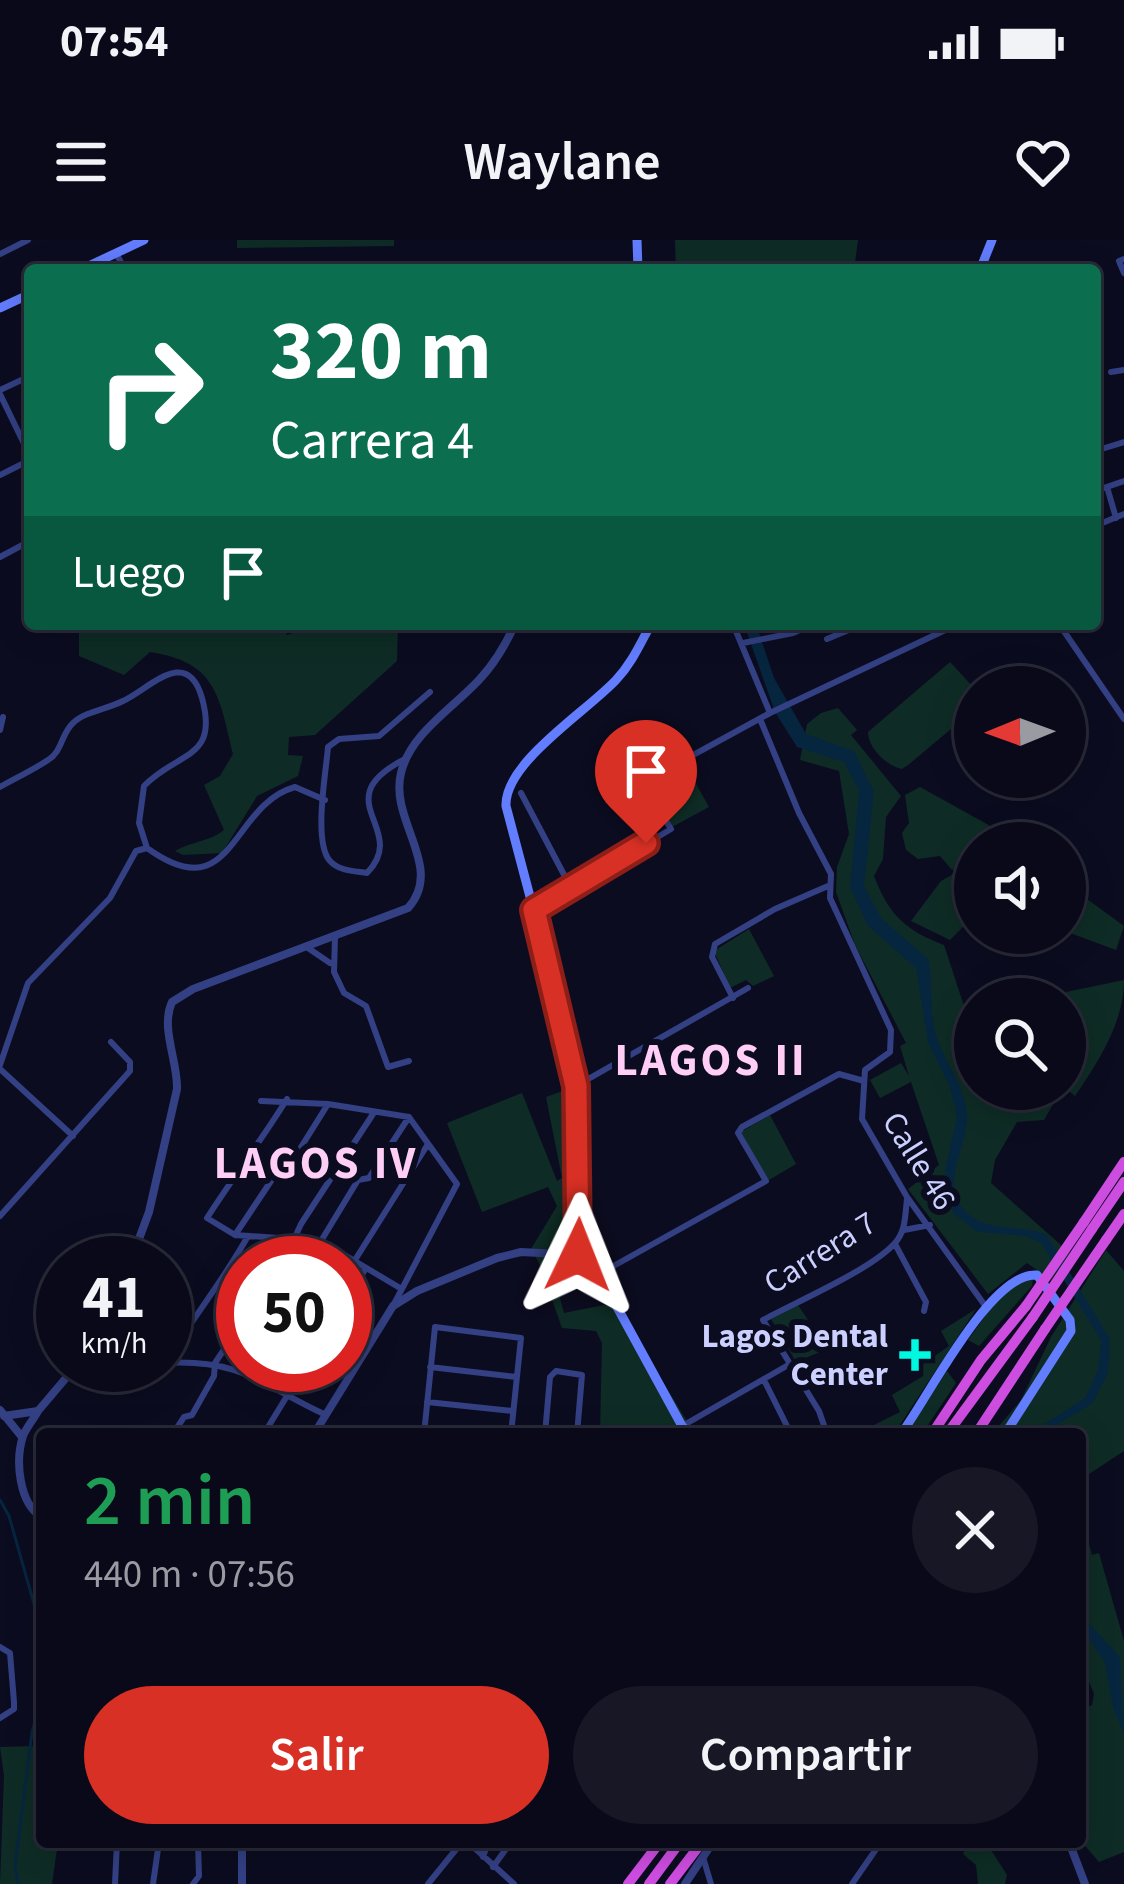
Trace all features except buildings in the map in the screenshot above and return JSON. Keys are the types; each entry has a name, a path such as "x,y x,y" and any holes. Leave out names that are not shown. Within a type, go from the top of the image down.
{"highway":[{"path":"1112,1201 1124,1166"},
{"path":"951,1428 1124,1166"},
{"path":"1088,1226 1124,1182"},
{"path":"980,1428 1123,1217"},
{"path":"936,1428 981,1360 1030,1311"},
{"path":"628,1884 656,1848"},
{"path":"650,1884 676,1848"},
{"path":"670,1884 697,1848"}],"main road":[{"path":"93,264 143,240"},
{"path":"648,630 612,684 517,772 506,792 506,806 576,1086 578,1255 599,1274 686,1428"},
{"path":"906,1428 990,1302 1024,1275 1037,1275 1070,1320 1068,1339 1009,1428"},
{"path":"979,1295 990,1302"}],"street":[{"path":"0,254 28,240"},
{"path":"116,253 122,264"},
{"path":"1122,260 1124,273"},
{"path":"1111,372 1124,370"},
{"path":"0,392 24,445"},
{"path":"1101,488 1124,481"},
{"path":"1107,487 1120,516"},
{"path":"140,1236 177,1089 178,1069 166,1022 172,1002 193,989 400,913 420,890 421,864 401,813 399,777 422,735 481,678 511,630"},
{"path":"737,630 772,713"},
{"path":"746,642 794,630"},
{"path":"827,639 849,630"},
{"path":"534,910 671,829 642,783 760,719 945,630"},
{"path":"1063,630 1124,719"},
{"path":"0,787 50,760 65,732 81,716 130,698 162,674 176,672 197,683 208,726 206,737 200,747 144,786 136,851 110,898 28,983 0,1067 73,1136"},
{"path":"407,758 380,771 368,792 381,849 377,863 367,873 338,867 328,859 321,831 331,741 379,736 430,692"},
{"path":"0,730 3,717"},
{"path":"733,998 711,952 715,944 828,886 830,874 760,719"},
{"path":"139,824 147,848 166,862 184,868 207,866 235,846 258,807 271,796 304,788 325,800"},
{"path":"521,793 572,888"},
{"path":"136,851 147,848"},
{"name":"Calle 46","path":"828,886 894,1039 890,1052 865,1070 862,1119 907,1197 979,1295"},
{"path":"335,935 332,964 344,993 366,1006 388,1067 409,1061"},
{"path":"308,948 332,964"},
{"path":"576,1086 748,988"},
{"path":"0,1216 130,1071 130,1061 111,1042"},
{"path":"599,1274 766,1180 738,1133 742,1126 839,1074 864,1081"},
{"path":"265,1236 235,1235 207,1218 287,1100"},
{"path":"261,1101 328,1104 409,1117 457,1184 393,1306 318,1428"},
{"path":"235,1235 283,1163 293,1160 328,1104"},
{"path":"298,1236 301,1224 374,1112"},
{"path":"329,1236 358,1180 369,1178 409,1117"},
{"path":"370,1236 428,1144"},
{"name":"Carrera 7","path":"790,1364 763,1320 895,1244 904,1230 907,1197"},
{"name":"Carrera 7","path":"904,1230 930,1225"},
{"path":"192,1319 220,1287 249,1234"},
{"path":"895,1244 926,1302 924,1311"},
{"path":"393,1306 497,1258 521,1252 578,1255"},
{"path":"372,1271 400,1288"},
{"path":"425,1428 435,1327 521,1338 512,1428"},
{"path":"192,1364 214,1364"},
{"path":"177,1428 184,1417 192,1415 205,1393 217,1371 214,1364"},
{"path":"690,1428 790,1364 825,1428"},
{"path":"430,1367 516,1377"},
{"path":"546,1428 552,1372 583,1375 578,1428"},
{"path":"764,1380 788,1428"},
{"path":"36,1513 25,1499 20,1472 22,1437 54,1392"},
{"path":"281,1392 326,1415"},
{"path":"267,1428 286,1392"},
{"path":"427,1402 513,1411"},
{"path":"2,1413 38,1411"},
{"path":"2,1413 22,1437"},
{"path":"0,1647 10,1653 14,1702 3,1717"},
{"path":"115,1884 117,1848"},
{"path":"153,1884 158,1848"},
{"path":"193,1884 199,1876 198,1848"},
{"path":"242,1848 242,1884"},
{"path":"430,1883 460,1848"},
{"path":"472,1848 514,1884"},
{"path":"483,1857 486,1848"},
{"path":"494,1867 507,1848"},
{"path":"685,1884 709,1848"},
{"path":"852,1884 877,1848"},
{"path":"1072,1848 1085,1884"},
{"path":"703,1857 711,1884"}],"green space":[{"path":"237,240 394,240 394,246 237,248"},
{"path":"675,240 858,240 855,264 676,264"},
{"path":"79,630 286,630 287,635 302,630 398,630 397,661 315,735 289,737 288,755 303,756 298,776 257,796 222,853 183,855 175,851 224,830 204,785 220,776 233,754 211,685 189,664 150,652 124,675 79,656"},
{"path":"950,662 954,666 954,726 902,769 879,755 868,732"},
{"path":"838,708 857,730 851,735 901,796 886,817 883,859 874,876 900,920 944,945 955,978 954,1110 1050,1110 1044,1120 1017,1122 995,1160 991,1183 1070,1253 1051,1280 1027,1263 988,1294 908,1189 939,1165 911,1082 880,1098 870,1080 901,1063 909,1076 900,1046 906,1043 855,945 836,892 837,867 849,834 839,771 800,760 807,724"},
{"path":"684,762 709,807 672,827 645,784"},
{"path":"920,787 983,822 954,822 952,870 940,856 918,859 906,850 902,833 909,823 905,795"},
{"path":"954,874 954,936 950,940 911,921 941,881"},
{"path":"1086,898 1124,926 1116,950 1086,939"},
{"path":"749,929 774,976 753,986 746,980 730,988 714,951"},
{"path":"1124,980 1115,1026 1086,1079 1086,988"},
{"path":"579,1085 586,1213 596,1254 551,1264 564,1313 614,1303 691,1428 600,1428 602,1343 596,1331 562,1328 531,1249 557,1206 548,1187 482,1212 447,1123 522,1093 557,1181 562,1178 546,1097"},
{"path":"770,1115 796,1164 769,1180 741,1132"},
{"path":"1106,1250 1124,1271 1124,1451 1086,1476 1086,1428 997,1428 1021,1400 1051,1337"},
{"path":"1033,1278 1032,1286 979,1346 968,1340 1003,1291"},
{"path":"798,1305 827,1349 796,1362 771,1319"},
{"path":"976,1309 898,1428 873,1428 900,1412 892,1395 923,1376 919,1367 949,1346 941,1331"},
{"path":"947,1371 956,1383 926,1428 910,1428"},
{"path":"1086,1533 1092,1555 1099,1553 1124,1641 1124,1852 1099,1862 1086,1847 1086,1708 1092,1705 1094,1694 1087,1677"},
{"path":"36,1732 36,1848 57,1848 52,1884 0,1884 4,1776 0,1747 35,1746"},
{"path":"966,1848 990,1848 1007,1875 1005,1884 978,1884 976,1865 963,1854"}],"water":[{"path":"746,630 758,630 774,678 806,734 854,751 874,792 864,886 881,918 929,960 933,1018 954,1076 954,1104 928,1043 916,968 868,926 850,887 859,791 844,762 797,747 775,712"},
{"path":"955,1110 966,1110 954,1184 961,1206 979,1221 1047,1235 1110,1339 1108,1373 1092,1404 1051,1428 1038,1428 1085,1398 1098,1370 1101,1340 1041,1243 1026,1236 977,1232 953,1213 945,1170"},
{"path":"1086,1620 1120,1657 1124,1733 1113,1707 1105,1663 1086,1635"}],"waterway":[{"path":"0,1500 9,1516 36,1611"},
{"path":"18,1884 15,1866 36,1718"}],"place":[{"name":"Lagos Dental Center","path":"915,1355"}],"district":[{"name":"LAGOS II","path":"711,1061"},
{"name":"LAGOS IV","path":"316,1164"}],"route":[{"path":"578,1255 576,1086 534,910 646,843"}]}
